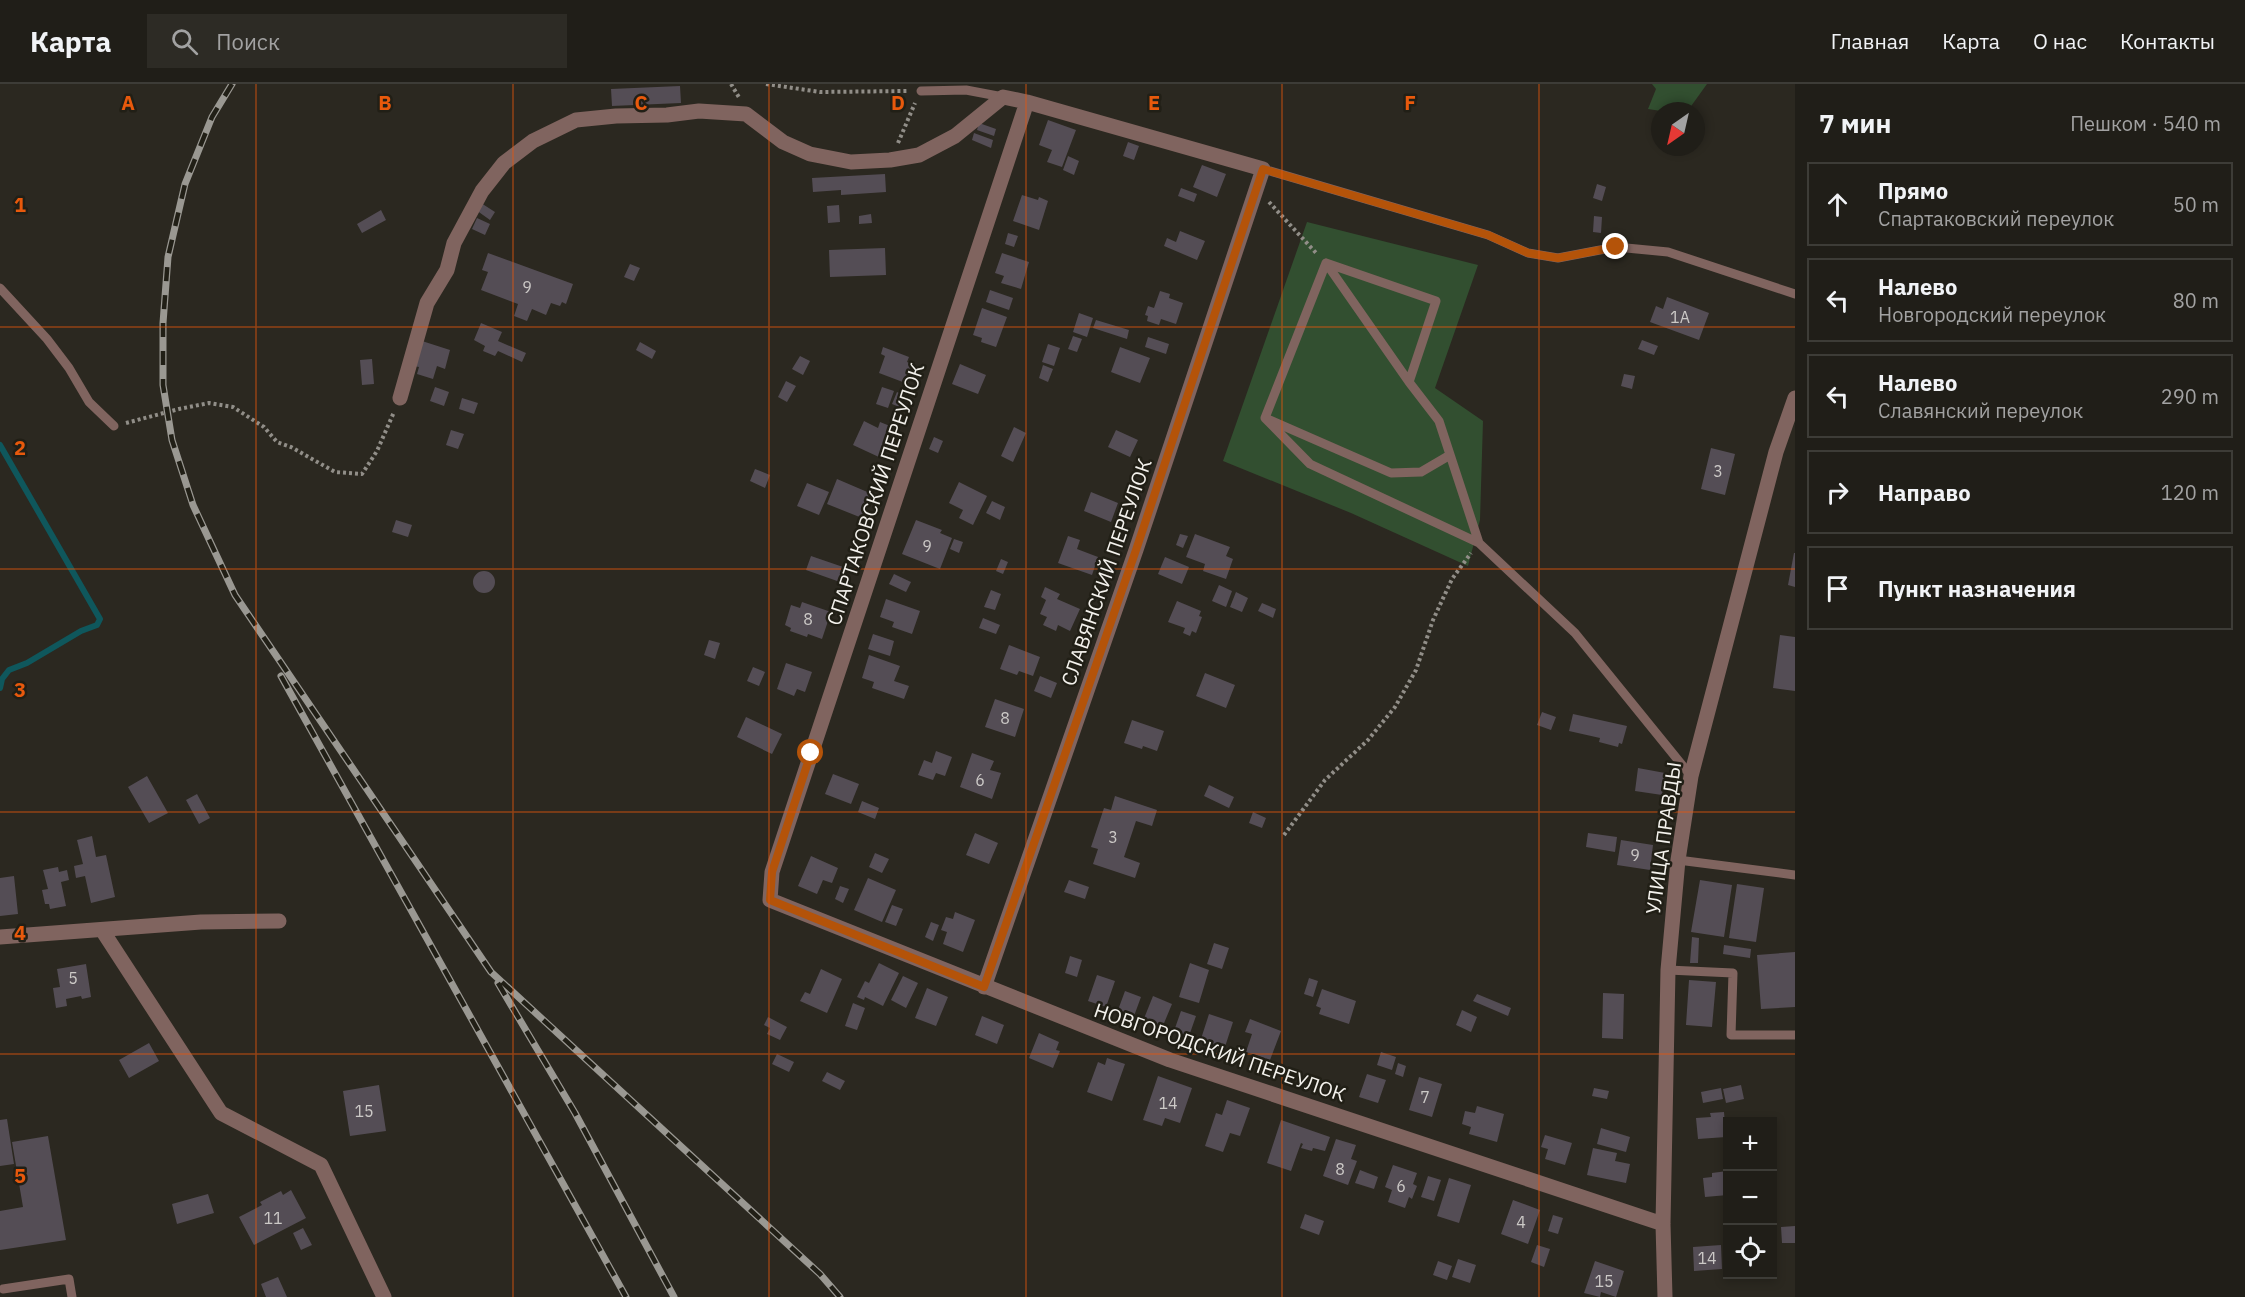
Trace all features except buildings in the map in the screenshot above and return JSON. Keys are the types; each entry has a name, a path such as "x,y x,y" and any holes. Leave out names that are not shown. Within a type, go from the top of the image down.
{"street":[{"path":"400,398 427,303 447,270 454,243 482,191 504,162 533,141 576,120 616,116 642,117 699,111 746,114 783,142 810,154 851,162 890,160 919,155 955,136 1003,98 1027,102 1263,169"},
{"name":"СПАРТАКОВСКИЙ ПЕРЕУЛОК","path":"770,900 772,872 1027,102"},
{"name":"СЛАВЯНСКИЙ ПЕРЕУЛОК","path":"984,987 1136,550 1263,169"},
{"name":"УЛИЦА ПРАВДЫ","path":"1665,1297 1663,1224 1668,970 1678,860 1691,776 1776,452 1795,398"},
{"name":"НОВГОРОДСКИЙ ПЕРЕУЛОК","path":"770,900 1170,1060 1663,1224"},
{"path":"0,937 201,922 279,921"},
{"path":"102,930 221,1113 321,1165 384,1297"}],"lane":[{"path":"921,91 966,90 1003,98"},
{"path":"1263,169 1488,235 1528,253 1558,258 1616,247 1668,252 1795,294"},
{"path":"1326,263 1436,301 1409,382"},
{"path":"1326,263 1439,421 1479,543"},
{"path":"1265,418 1326,263"},
{"path":"0,288 47,339 69,368 89,402 114,426"},
{"path":"1265,418 1390,473 1421,472 1450,455"},
{"path":"1265,418 1310,464 1479,543 1575,633 1691,776"},
{"path":"1678,860 1795,875"},
{"path":"1668,970 1733,973 1731,1035 1795,1035"},
{"path":"2,1292 69,1280 72,1297"}],"path":[{"path":"766,84 820,92 921,91 890,160"},
{"path":"1256,188 1326,263"},
{"path":"114,426 209,403 233,406 264,427 277,442 291,447 335,472 362,474 377,451 400,398"},
{"path":"1284,835 1325,780 1368,740 1395,707 1416,670 1433,620 1452,579 1479,543"}],"green space":[{"path":"1652,84 1707,84 1694,102 1651,102 1651,109 1648,109 1656,89"},
{"path":"1307,222 1478,265 1435,388 1483,421 1480,520 1468,566 1351,513 1223,461"}],"waterway":[{"path":"0,445 100,619 97,625 81,631 27,663 9,670 2,679 0,688"}],"railway":[{"path":"232,84 212,117 185,184 168,257 163,323 163,385 172,440 193,505 235,595 491,972 820,1274 840,1297"},
{"path":"281,676 626,1297"},
{"path":"498,983 575,1113 674,1297"}],"route":[{"path":"811,753 772,872 770,900 984,987 1136,550 1263,169 1488,235 1528,253 1558,258 1616,247"}]}
